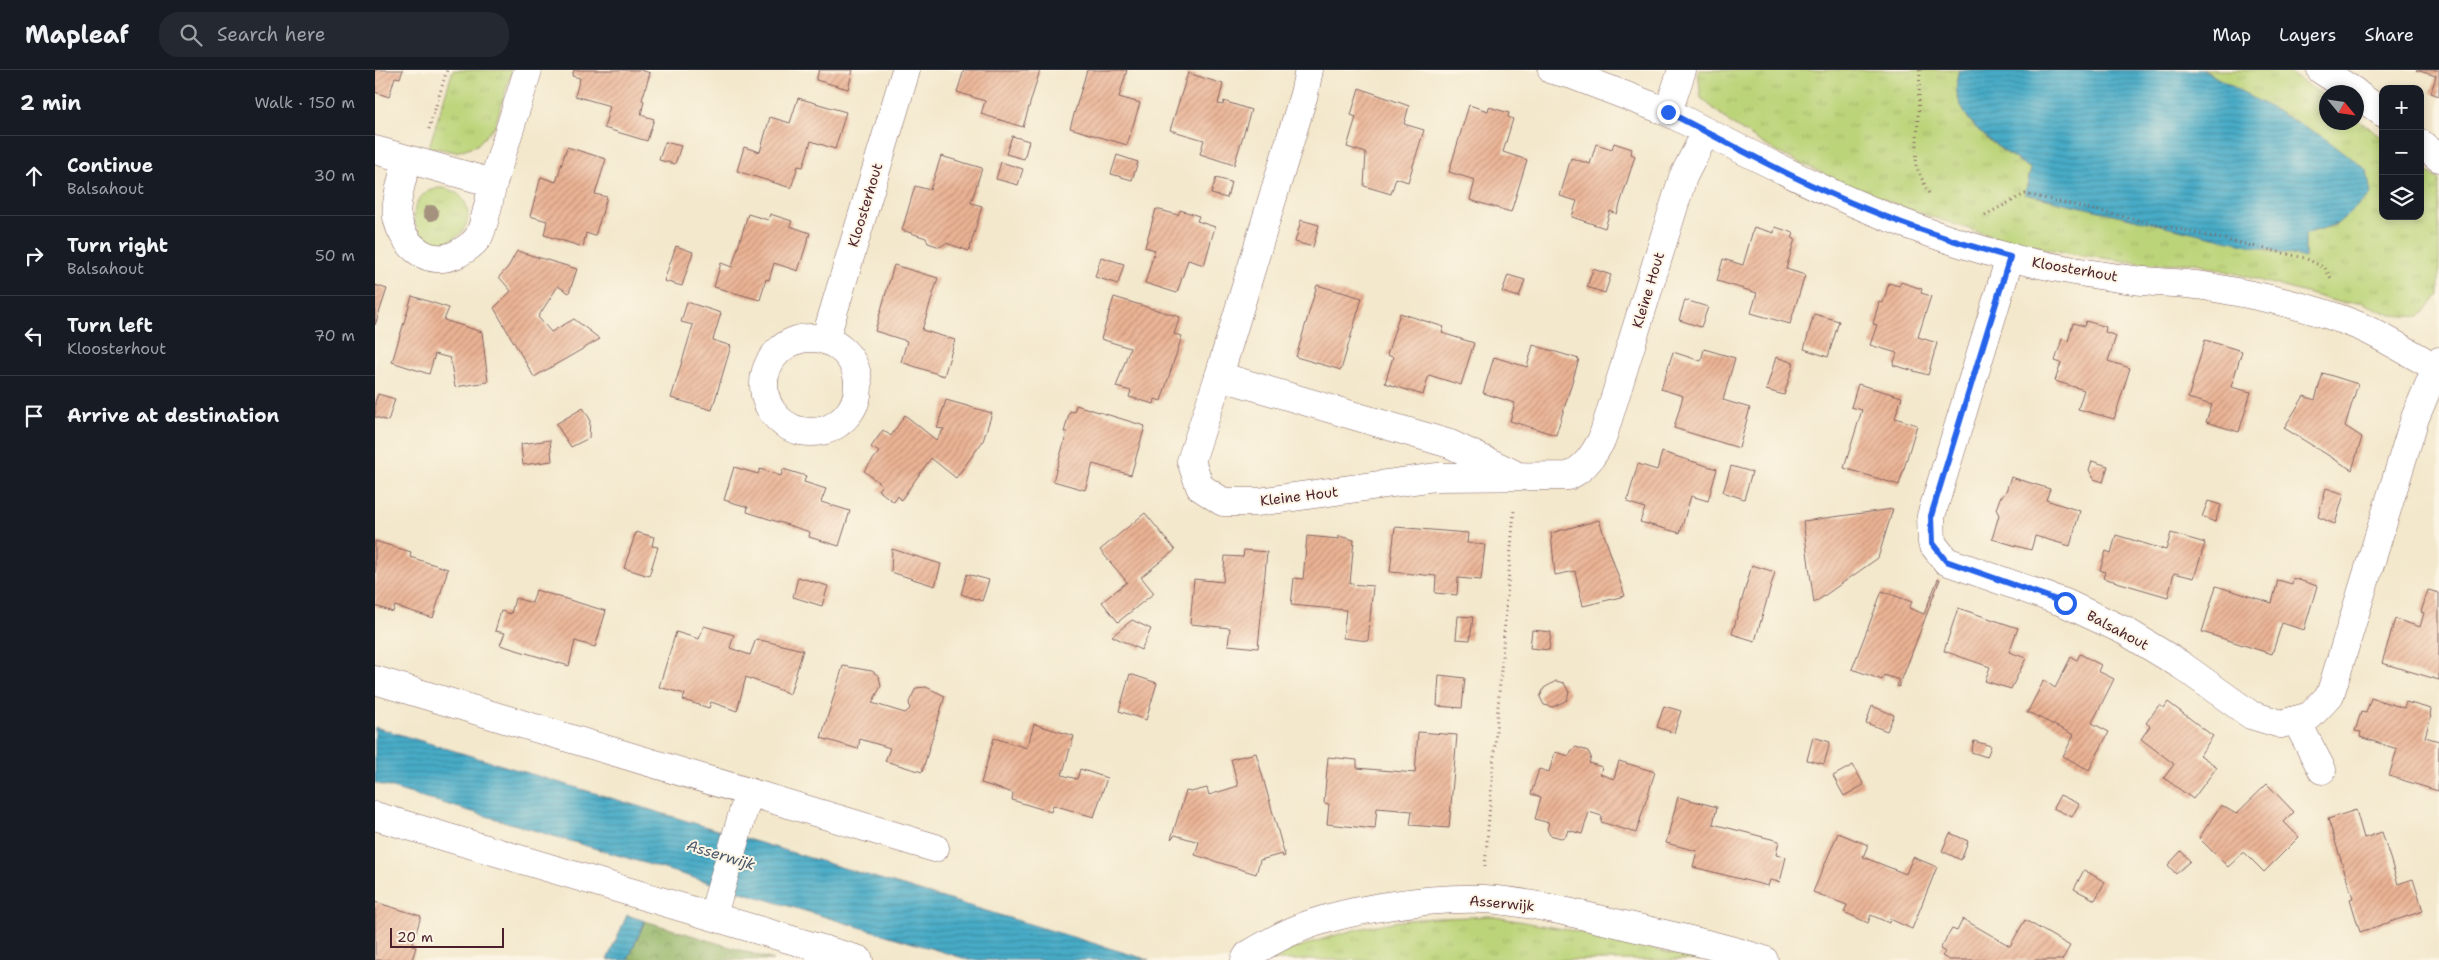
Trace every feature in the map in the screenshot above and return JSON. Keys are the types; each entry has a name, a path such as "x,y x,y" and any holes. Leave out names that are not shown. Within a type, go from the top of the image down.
{"street":[{"path":"413,162 396,215 406,241 422,254 438,259 453,256 467,249 479,236 493,183 528,70"},
{"name":"Kloosterhout","path":"825,340 906,70"},
{"name":"Kleine Hout","path":"1309,70 1301,104 1219,376 1191,461 1200,487 1223,502 1258,502 1436,477 1518,476 1556,478 1569,476 1582,469 1593,456 1602,440 1683,177 1706,132"},
{"name":"Kloosterhout","path":"1552,70 1573,75 1668,112 1789,174 1868,210 1952,241 2010,257 2126,279 2202,285 2305,309 2358,326 2438,366"},
{"path":"1668,112 1682,70"},
{"path":"2321,70 2344,85"},
{"path":"2364,99 2379,109"},
{"path":"2424,146 2439,158"},
{"path":"375,150 493,183"},
{"name":"Balsahout","path":"2010,257 1931,516 1932,543 1946,561 2065,603 2125,631 2181,665 2251,715 2281,724 2310,716 2330,695 2415,418 2438,366"},
{"name":"Kleine Hout","path":"1219,376 1450,444 1518,476"},
{"path":"375,680 935,848"},
{"path":"2296,720 2323,770"},
{"path":"717,902 749,792"},
{"path":"375,816 717,902 859,960"},
{"name":"Asserwijk","path":"1245,960 1248,955 1295,930 1353,913 1417,902 1483,899 1534,905 1586,916 1697,941 1765,960"}],"path":[{"path":"413,162 447,70"},
{"path":"1920,70 1916,166 1929,195 1937,200"},
{"path":"1983,216 2025,194 2305,258"},
{"path":"1483,899 1518,476"}],"green space":[{"path":"453,70 512,70 495,126 477,145 456,152 429,147"},
{"path":"1698,70 1959,70 1956,87 1959,102 1967,116 1990,141 2031,169 2025,194 2305,257 2305,234 2337,224 2323,137 2203,70 2285,70 2319,92 2319,130 2364,130 2364,124 2379,135 2379,220 2424,220 2424,169 2439,180 2439,295 2419,317 2391,315 2361,302 2342,303 2197,263 2148,264 2073,254 2000,239 1908,209 1850,186 1777,152 1733,125 1701,98"},
{"path":"436,188 446,188 456,192 464,200 468,215 464,230 456,238 446,242 436,242 426,238 418,230 414,220 414,210 418,200 426,192"},
{"path":"1489,916 1569,930 1701,960 1264,960 1321,940 1380,924 1420,919"},
{"path":"645,921 773,960 628,960"}],"water":[{"path":"1959,70 2203,70 2323,137 2367,170 2371,194 2337,224 2305,234 2305,258 2025,194 2031,169 1990,141 1967,116 1959,102 1956,87"},
{"path":"375,727 1149,960 970,960 375,783"},
{"path":"627,915 645,921 628,960 607,960"}],"building":[{"path":"375,70 403,70 400,78 395,77 389,97 375,92"},
{"path":"574,70 641,70 650,73 642,100 644,101 641,115 654,119 647,141 604,128 610,106 575,96 580,78 572,76"},
{"path":"819,70 853,70 848,89 816,80"},
{"path":"964,70 1040,70 1023,127 981,114 985,101 957,92"},
{"path":"1087,70 1127,70 1119,97 1140,103 1127,145 1070,128"},
{"path":"2416,70 2439,70 2439,96 2431,93 2436,76"},
{"path":"1188,73 1223,84 1218,104 1223,105 1224,101 1251,110 1234,165 1200,154 1204,140 1170,130"},
{"path":"1359,88 1409,106 1404,124 1424,130 1408,182 1396,178 1391,194 1364,186 1366,153 1347,147 1356,117 1351,115"},
{"path":"798,98 846,112 835,149 811,141 803,167 798,166 791,188 737,171 744,147 760,152 770,117 790,123"},
{"path":"1469,105 1488,111 1489,107 1509,113 1508,117 1513,119 1503,152 1527,160 1511,212 1470,200 1475,180 1449,172"},
{"path":"1012,136 1029,141 1024,159 1006,154"},
{"path":"665,142 681,146 675,164 659,160"},
{"path":"1614,143 1632,149 1631,154 1635,156 1617,214 1610,211 1605,228 1572,217 1577,201 1560,196 1571,158 1590,164 1596,144 1612,149"},
{"path":"567,147 606,159 595,194 607,197 595,236 586,233 583,247 544,235 547,221 530,216 541,177 556,182"},
{"path":"1117,155 1138,162 1132,180 1111,174"},
{"path":"941,156 982,168 971,203 982,206 969,251 946,243 940,247 928,243 926,238 902,230 915,186 930,190"},
{"path":"1001,162 1023,169 1018,185 996,179"},
{"path":"1216,178 1231,182 1227,198 1211,194"},
{"path":"1156,209 1178,215 1180,210 1199,216 1197,221 1215,227 1204,265 1188,260 1177,293 1145,283 1155,250 1145,247"},
{"path":"748,214 768,220 770,214 792,221 790,226 810,233 798,271 774,263 769,280 766,279 760,300 714,287 721,263 732,267"},
{"path":"1301,220 1319,225 1313,247 1295,242"},
{"path":"1754,227 1774,233 1775,227 1794,233 1792,239 1795,239 1786,269 1805,275 1790,324 1751,313 1757,293 1717,281 1723,259 1743,265"},
{"path":"676,246 693,252 682,286 664,281"},
{"path":"517,251 577,269 569,293 558,286 538,317 551,332 574,319 600,339 534,377 494,308 511,291 499,277 508,267"},
{"path":"1101,257 1124,264 1118,284 1095,277"},
{"path":"894,265 938,278 922,330 955,340 944,376 901,362 907,341 875,331"},
{"path":"1593,269 1611,275 1605,293 1587,287"},
{"path":"1508,275 1525,280 1519,297 1502,292"},
{"path":"1901,282 1922,289 1921,293 1931,296 1918,337 1937,343 1928,375 1893,365 1897,353 1870,345 1877,325 1873,324 1879,302 1883,303 1889,283 1899,286"},
{"path":"375,285 387,289 375,325"},
{"path":"1317,285 1362,298 1341,370 1296,357"},
{"path":"412,296 449,308 444,320 482,332 488,382 455,387 450,358 435,354 429,374 392,362"},
{"path":"1114,297 1180,317 1174,334 1182,336 1161,401 1155,399 1154,404 1129,397 1131,391 1116,387 1130,348 1101,339"},
{"path":"1685,300 1708,307 1701,327 1679,320"},
{"path":"687,302 721,313 713,340 731,346 712,410 671,398 693,325 681,322"},
{"path":"1400,313 1444,327 1442,333 1474,343 1461,385 1429,375 1423,395 1385,383 1393,357 1387,355"},
{"path":"1814,314 1839,321 1828,357 1804,349"},
{"path":"2086,321 2106,327 2105,332 2116,336 2108,361 2130,368 2114,419 2078,409 2084,390 2055,381 2061,363 2055,361 2062,339 2068,341 2073,323 2084,326"},
{"path":"2205,340 2242,351 2231,387 2251,392 2239,432 2206,422 2212,405 2188,398"},
{"path":"1533,345 1579,359 1556,435 1510,421 1515,403 1483,393 1494,357 1527,367"},
{"path":"1704,349 1735,358 1723,400 1750,408 1739,448 1674,428 1683,396 1661,389 1673,352 1701,361"},
{"path":"1776,357 1794,363 1784,395 1766,390"},
{"path":"2323,373 2358,384 2345,426 2362,437 2352,470 2284,428 2304,396 2315,400"},
{"path":"1858,384 1902,397 1895,418 1917,425 1899,485 1844,468 1862,410 1851,407"},
{"path":"378,394 395,399 388,421 375,417 375,402"},
{"path":"946,400 992,413 983,441 956,478 931,458 901,500 898,496 894,502 878,490 882,485 864,471 879,452 871,447 883,430 891,436 905,415 936,440 944,429 937,428"},
{"path":"1076,405 1145,426 1131,475 1093,464 1085,490 1053,481 1067,432 1064,432 1070,411 1074,412"},
{"path":"583,408 590,419 589,438 571,447 556,424"},
{"path":"550,440 552,461 523,465 521,444"},
{"path":"1662,452 1717,469 1708,501 1691,496 1680,533 1640,522 1645,508 1627,502 1638,464 1657,470"},
{"path":"2092,461 2108,466 2103,482 2094,479 2089,470"},
{"path":"1731,466 1752,472 1744,499 1723,492"},
{"path":"734,467 758,474 760,469 781,476 783,469 806,476 804,482 826,489 821,502 850,511 839,546 809,537 810,532 747,512 748,507 724,500"},
{"path":"2011,477 2050,489 2046,500 2080,511 2070,546 2035,536 2031,550 1992,539 1999,515 1996,509 2000,498 2005,494"},
{"path":"2326,488 2344,494 2335,524 2318,517"},
{"path":"2208,501 2221,505 2215,522 2202,517"},
{"path":"1893,509 1878,558 1814,603 1803,521"},
{"path":"1145,513 1175,550 1141,577 1154,593 1118,622 1102,602 1127,582 1100,550"},
{"path":"1599,520 1625,596 1583,606 1575,571 1555,575 1551,533"},
{"path":"1395,527 1468,533 1467,543 1485,545 1481,580 1458,578 1457,595 1435,593 1436,576 1390,572"},
{"path":"636,532 654,537 652,546 658,547 649,576 624,568"},
{"path":"2171,533 2205,543 2194,578 2174,573 2168,597 2103,578 2105,572 2100,570 2106,551 2111,553 2116,535 2166,550"},
{"path":"1307,536 1339,539 1339,536 1354,540 1350,584 1373,586 1368,641 1343,638 1346,610 1291,605 1294,578 1303,579"},
{"path":"375,541 411,552 410,557 448,569 433,618 395,606 393,612 375,606"},
{"path":"892,549 941,564 935,586 891,572"},
{"path":"1244,550 1267,552 1258,648 1228,645 1230,628 1190,624 1194,579 1223,582 1225,556 1243,557"},
{"path":"1752,565 1775,572 1755,641 1732,634"},
{"path":"967,574 989,580 982,601 961,594"},
{"path":"798,577 828,586 822,606 793,597"},
{"path":"2293,578 2317,586 2304,630 2282,623 2272,654 2202,632 2216,586 2272,603 2278,580 2292,584"},
{"path":"1938,579 1940,579 1899,687 1897,686 1899,680 1884,675 1882,680 1852,669 1882,591 1912,602 1909,608 1924,614"},
{"path":"536,590 606,611 595,647 575,641 569,666 500,645 505,633 495,631 501,611 511,614 515,598 532,603"},
{"path":"2428,590 2439,593 2439,680 2382,663 2395,619 2420,627 2424,613 2421,612"},
{"path":"1958,608 2018,628 2009,652 2026,658 2011,689 1985,681 1990,667 1944,651"},
{"path":"1458,616 1473,617 1470,640 1456,639"},
{"path":"1132,620 1151,629 1141,650 1112,636"},
{"path":"704,626 734,635 730,648 750,655 756,639 803,650 790,694 746,677 737,711 711,702 709,708 683,700 685,694 659,687 676,632 699,639"},
{"path":"1532,630 1551,632 1549,650 1530,648"},
{"path":"2080,654 2101,665 2098,671 2114,679 2092,723 2109,732 2089,770 2063,756 2074,735 2027,713 2044,680 2055,688 2071,657 2077,660"},
{"path":"843,666 872,671 879,676 881,686 872,703 905,713 910,709 909,702 916,688 926,687 945,696 922,772 885,761 890,748 860,739 858,749 821,738"},
{"path":"1130,674 1157,683 1146,720 1119,711"},
{"path":"1439,675 1465,678 1462,708 1437,706"},
{"path":"1556,681 1564,683 1569,692 1567,700 1553,707 1544,705 1540,697 1544,688"},
{"path":"2371,698 2404,708 2406,702 2431,709 2425,737 2439,741 2438,791 2389,776 2397,749 2360,737 2361,732 2355,731 2361,712 2366,713"},
{"path":"2168,702 2213,736 2200,755 2217,767 2193,799 2164,778 2174,764 2141,739 2150,726 2146,723 2159,705 2164,708"},
{"path":"1664,706 1681,711 1674,733 1657,727"},
{"path":"1872,706 1894,715 1887,731 1866,723"},
{"path":"1034,724 1074,736 1062,775 1077,779 1080,769 1107,778 1094,817 1053,805 1051,812 1012,800 1013,793 981,783 994,738 1027,748"},
{"path":"1418,732 1457,735 1449,828 1410,825 1412,811 1377,808 1375,829 1327,824 1329,804 1324,803 1328,757 1357,760 1357,768 1415,773"},
{"path":"1813,737 1830,742 1824,764 1807,760"},
{"path":"1974,741 1991,746 1987,757 1971,752"},
{"path":"1576,747 1588,751 1591,757 1589,763 1602,767 1600,774 1614,779 1619,761 1655,772 1636,833 1601,822 1602,816 1589,812 1582,834 1568,830 1566,836 1561,838 1550,835 1547,829 1549,823 1535,819 1541,797 1531,794 1539,769 1549,772 1555,752 1569,756"},
{"path":"1256,753 1285,856 1283,857 1282,854 1260,860 1256,874 1195,855 1199,842 1175,835 1171,839 1186,791 1191,792 1207,788 1209,795 1238,786 1231,759"},
{"path":"1853,765 1864,785 1844,796 1833,776"},
{"path":"2267,784 2294,812 2284,822 2299,837 2264,872 2244,852 2228,867 2199,838 2221,805 2236,814"},
{"path":"2060,795 2079,804 2072,817 2053,808"},
{"path":"1678,797 1717,807 1713,824 1779,841 1776,855 1786,857 1780,882 1770,880 1768,886 1693,867 1697,851 1666,843"},
{"path":"2356,810 2364,838 2382,832 2398,884 2413,879 2423,911 2360,932 2350,899 2353,898 2328,819"},
{"path":"1838,833 1868,845 1863,857 1906,874 1913,857 1937,867 1912,929 1890,919 1889,923 1871,915 1868,923 1844,912 1847,905 1813,892"},
{"path":"1950,833 1968,841 1961,860 1942,851"},
{"path":"2181,851 2190,861 2176,874 2168,865"},
{"path":"2084,870 2105,882 2095,900 2074,889"},
{"path":"375,902 421,916 412,946 416,947 412,960 375,960"},
{"path":"1963,919 2010,946 2025,920 2070,946 2062,960 1949,960 1942,956 1945,952 1940,949 1952,929 1957,931"}],"route":[{"path":"1668,112 1789,174 1868,210 1952,241 2010,257 1931,516 1932,543 1946,561 2065,603"}]}
